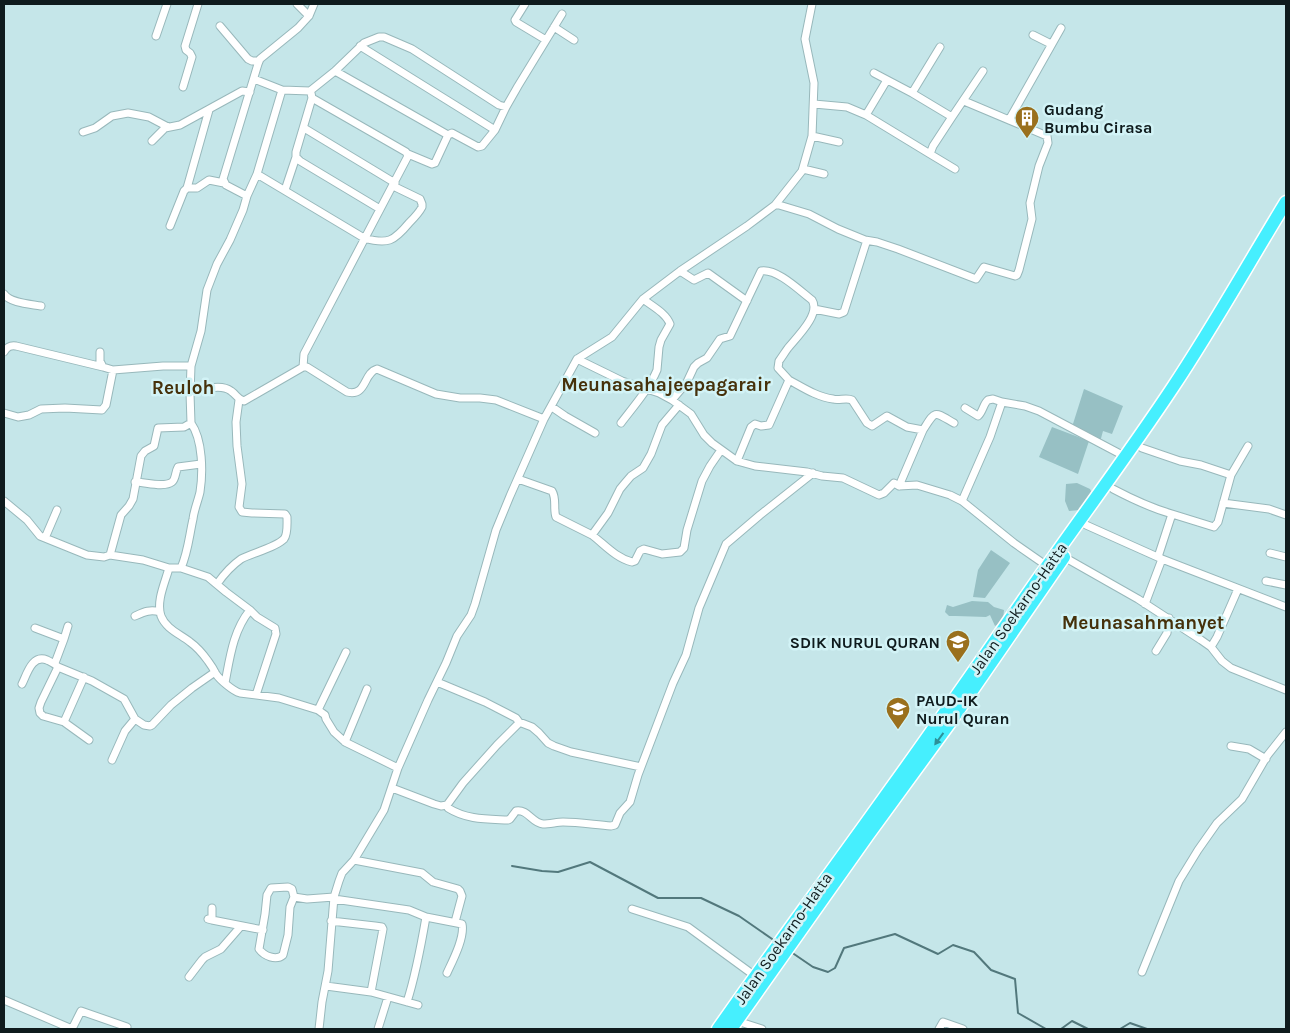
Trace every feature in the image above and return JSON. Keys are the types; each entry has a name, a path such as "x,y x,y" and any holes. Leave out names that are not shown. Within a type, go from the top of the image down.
{"highway":[{"name":"Jalan Soekarno-Hatta","path":"962,696 1047,566 1113,489 1196,366 1286,202"},
{"name":"Jalan Soekarno-Hatta","path":"1253,264 1286,218"},
{"name":"Jalan Soekarno-Hatta","path":"734,1025 774,958 1064,557 1126,457 1245,278"},
{"name":"Jalan Soekarno-Hatta","path":"718,1029 755,976 774,958"}],"street":[{"path":"156,36 168,4"},
{"path":"183,88 192,57 185,46 198,4"},
{"path":"297,4 309,16"},
{"path":"224,183 223,179 259,62 298,28 309,16 314,4"},
{"path":"524,4 515,20 516,22 546,40"},
{"path":"319,1029 326,986 334,898 342,873 354,860 384,810 398,768 457,636 471,615 496,530 518,478 544,419 577,359 612,337 642,300 680,271 775,205 803,169 812,136 814,104 814,83 805,39 812,4"},
{"path":"335,71 448,135 455,134 480,147 495,130 513,93 562,14"},
{"path":"220,26 248,59 259,62"},
{"path":"554,27 574,40"},
{"path":"1008,120 1061,28"},
{"path":"1033,35 1051,44"},
{"path":"285,190 304,128 311,94 360,46 379,37 389,39 412,49 498,105 506,107"},
{"path":"360,46 495,130"},
{"path":"912,93 940,47"},
{"path":"930,154 933,146 983,71"},
{"path":"874,73 952,117"},
{"path":"255,76 282,90 311,94 408,154 432,164 448,135"},
{"path":"866,116 887,80"},
{"path":"181,568 189,546 193,516 200,494 201,464 199,442 191,423 190,392 191,366 201,331 207,290 217,264 243,210 282,90"},
{"path":"152,141 162,130 168,127 180,125 242,91 250,92"},
{"path":"775,205 809,214 865,240 898,249 976,279 984,267 1014,276 1017,275 1032,218 1030,203 1039,166 1048,143 1047,136 964,101"},
{"path":"814,104 847,107 866,116 955,169"},
{"path":"170,226 184,191 187,188 209,110"},
{"path":"83,132 95,128 112,116 128,113 149,117 168,127"},
{"path":"256,174 364,238 377,242 391,240 400,234 421,210 422,204 420,199 304,128"},
{"path":"812,136 839,142"},
{"path":"303,367 304,354 408,158 408,154"},
{"path":"296,157 380,209"},
{"path":"803,169 824,174"},
{"path":"187,188 197,188 209,180 224,183 247,196"},
{"path":"814,309 838,314 844,312 866,243 865,240"},
{"path":"672,400 687,382 694,367 707,358 720,339 730,336 760,273 766,270 789,281 812,300 814,304 808,324 779,361 778,368 788,380 828,398 837,400 849,398 869,426 887,416 908,427 923,430"},
{"path":"680,271 694,280 708,273 747,301"},
{"path":"4,294 9,300 41,306"},
{"path":"621,423 646,389 657,370 659,347 670,324 668,318 661,312 642,300"},
{"path":"4,352 10,346 16,346 114,370 191,366"},
{"path":"100,352 102,367"},
{"path":"577,359 622,381 659,393 672,400 691,414 704,436 737,461 754,466 813,473 848,480 879,495 884,493 894,483 899,486 917,485 950,495 962,501 1014,543 1047,566"},
{"path":"190,392 216,387 226,388 231,390 239,400 244,401 303,367 355,394 359,391 372,370 377,369 436,394 460,398 496,400 544,419"},
{"path":"4,413 18,417 29,415 42,409 102,410 106,405 114,370"},
{"path":"737,461 751,427 755,424 761,426 768,425 788,380"},
{"path":"965,408 978,416 985,403 993,399 1030,407 1126,457"},
{"path":"217,584 228,569 243,558 281,541 286,536 287,517 285,514 242,512 239,507 242,484 236,422 239,400"},
{"path":"962,501 990,437 1002,402"},
{"path":"592,536 608,513 620,489 631,476 643,468 651,454 662,425 679,405"},
{"path":"552,407 595,433"},
{"path":"899,486 923,430 933,415 940,415 954,424"},
{"path":"110,555 121,515 133,499 140,456 154,446 158,428 184,426 191,423"},
{"path":"1113,489 1158,510 1214,527 1218,522 1232,475 1248,446"},
{"path":"1142,448 1180,461 1202,465 1232,475"},
{"path":"518,478 552,491 554,494 554,513 556,517 592,536 615,554 632,562 635,561 640,551 644,549 662,554 680,552 684,548 687,530 702,481 721,450"},
{"path":"135,482 164,484 172,482 178,467 201,464"},
{"path":"448,805 448,808 454,811 477,819 508,820 516,811 520,810 543,824 564,822 615,825 622,810 629,804 672,683 686,655 699,608 726,544 813,473"},
{"path":"4,501 26,520 38,534 87,555 104,557 110,555 143,560 169,568 181,568 208,576 257,617 276,630 256,695"},
{"path":"1223,503 1269,509 1286,514"},
{"path":"45,538 57,510"},
{"path":"1146,604 1172,514"},
{"path":"1080,529 1237,591 1286,605"},
{"path":"1270,553 1286,557"},
{"path":"1064,557 1169,618 1211,647 1222,661 1231,668 1286,690"},
{"path":"169,568 159,605 162,618 166,624 195,646 209,662 217,676 234,691 279,698 318,710 325,715 334,732 346,742 398,768"},
{"path":"1266,581 1286,585"},
{"path":"1211,647 1237,591"},
{"path":"135,616 149,610 160,612"},
{"path":"225,683 236,635 243,618 250,610"},
{"path":"1156,651 1167,633 1169,618"},
{"path":"68,626 56,665 39,708 43,716 64,722 89,740"},
{"path":"35,628 64,639"},
{"path":"318,710 346,652"},
{"path":"22,684 34,662 42,658 99,684 124,699 135,719 144,725 150,726 171,705 215,672"},
{"path":"64,722 84,677"},
{"path":"437,682 516,718 519,722 532,727 548,743 554,746 571,752 641,767"},
{"path":"346,742 367,689"},
{"path":"112,760 126,731 135,719"},
{"path":"392,788 434,804 448,805 463,783 519,722"},
{"path":"1142,972 1180,881 1198,850 1217,823 1242,799 1266,759 1286,732"},
{"path":"1231,746 1249,749 1266,759"},
{"path":"354,860 422,873 433,882 458,889 462,896 454,922"},
{"path":"271,888 291,888 294,896 290,907 288,935 281,957 275,958 260,951 259,946 263,930 267,895 271,888"},
{"path":"294,896 307,899 334,898 409,910 426,917 463,924 458,948 447,973"},
{"path":"212,908 210,919 263,930"},
{"path":"632,908 688,927 755,976"},
{"path":"407,1002 419,959 426,917"},
{"path":"331,921 382,927 371,992"},
{"path":"189,977 204,958 222,949 241,926"},
{"path":"326,986 371,992 418,1005"},
{"path":"378,1029 388,997"},
{"path":"4,1000 72,1029 80,1012 83,1011 127,1027"},
{"path":"939,1029 943,1022 963,1029"},
{"path":"734,1025 762,1029"}],"shaded area":[{"path":"1084,389 1123,406 1112,434 1103,431 1100,442 1072,427"},
{"path":"1052,427 1089,441 1078,474 1039,457"},
{"path":"1077,483 1090,489 1092,493 1080,510 1069,511 1065,501 1066,484"},
{"path":"991,550 1010,563 985,598 973,597 978,570"},
{"path":"972,601 988,602 994,607 1004,610 1002,622 995,626 990,615 986,617 949,616 945,612 947,605 953,607"}],"waterway":[{"path":"512,866 558,872 590,862 658,898 701,898 739,916 775,941"},
{"path":"791,952 813,967 828,972 835,968 844,948 895,934 938,954 953,945 974,952 991,970 1015,979 1018,1013 1046,1029"},
{"path":"1061,1029 1072,1021 1088,1029"},
{"path":"1120,1029 1130,1023 1147,1029"}],"place":[{"name":"Gudang Bumbu Cirasa","path":"1027,139"},
{"name":"SDIK NURUL QURAN","path":"958,663"},
{"name":"PAUD-IK Nurul Quran","path":"898,730"}],"district":[{"name":"Meunasahajeepagarair","path":"666,384"},
{"name":"Reuloh","path":"183,387"},
{"name":"Meunasahmanyet","path":"1143,622"}]}
